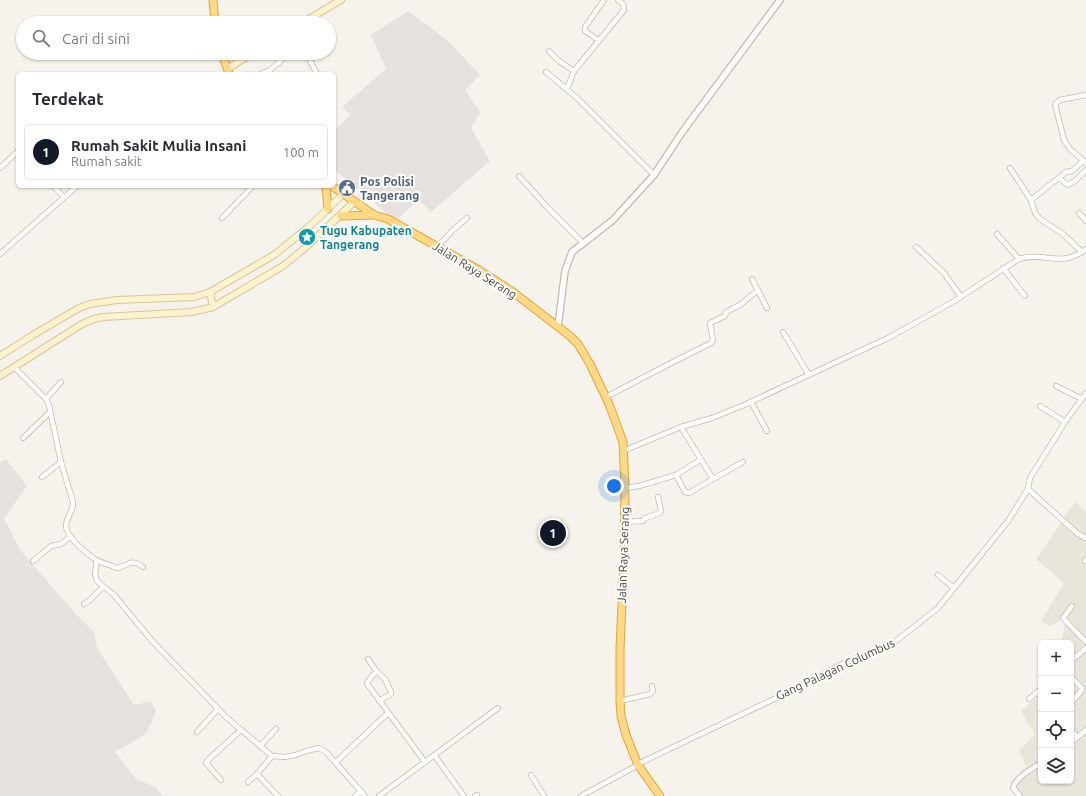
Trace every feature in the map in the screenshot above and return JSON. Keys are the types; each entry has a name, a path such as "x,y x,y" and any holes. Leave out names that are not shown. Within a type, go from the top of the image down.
{"highway":[{"path":"213,0 214,16"},
{"path":"224,60 228,72"},
{"path":"326,188 328,209"},
{"name":"Jalan Raya Serang","path":"335,188 374,215 385,218 438,246 513,292 558,326 578,344 590,364 606,397 623,442 625,522 620,649 620,701 621,716 640,763"},
{"path":"341,216 374,215"},
{"path":"640,763 661,796"}],"main road":[{"path":"314,16 341,0"},
{"path":"228,72 244,60"},
{"path":"1,355 79,308 90,304 106,301 194,298 210,292 274,255 328,209 343,194"},
{"path":"0,376 71,330 94,319 104,317 192,312 212,307 283,266 341,216 354,202"},
{"path":"210,292 212,307"}],"street":[{"path":"598,40 585,31 584,26 604,0"},
{"path":"567,89 574,71 624,10 623,4 618,0"},
{"path":"558,326 565,271 572,252 613,220 654,175 683,131 780,0"},
{"path":"549,51 574,71"},
{"path":"270,72 283,60"},
{"path":"310,60 316,72"},
{"path":"546,72 567,89 654,175"},
{"path":"1031,200 1066,172 1072,171 1085,162 1070,149 1064,140 1055,104 1060,100 1086,95"},
{"path":"12,148 16,151"},
{"path":"0,168 16,155"},
{"path":"1010,168 1031,200 1035,213 1040,219 1062,234 1082,252"},
{"path":"1059,178 1066,185 1068,185 1075,181 1086,170"},
{"path":"519,176 583,243"},
{"path":"55,188 64,197"},
{"path":"1,251 75,188"},
{"path":"222,218 251,188"},
{"path":"1079,213 1086,221"},
{"path":"438,246 467,218"},
{"path":"997,234 1019,259"},
{"path":"916,246 944,273 961,297"},
{"path":"623,452 681,427 712,418 751,402 888,338 961,297 1003,268 1019,259 1028,256 1056,259 1068,258 1076,256 1086,249"},
{"path":"1003,268 1025,296"},
{"path":"752,279 767,308"},
{"path":"606,397 711,343 713,340 710,324 725,316 726,312 740,304 757,291"},
{"path":"783,332 809,375"},
{"path":"14,367 46,399 49,405 73,502 66,524 66,530 70,537 97,560 117,568 132,562 143,567"},
{"path":"46,399 61,382"},
{"path":"1056,386 1085,396"},
{"name":"Gang Palagan Columbus","path":"581,796 640,763 840,665 896,642 938,608 1008,521 1028,489 1030,478 1065,422 1085,396"},
{"path":"751,402 767,431"},
{"path":"1040,406 1065,422"},
{"path":"23,438 50,412"},
{"path":"681,427 713,479"},
{"path":"625,488 646,485 676,475 700,460"},
{"path":"42,477 62,462"},
{"path":"676,475 685,492 689,493 743,462"},
{"path":"1028,489 1078,534 1086,538"},
{"path":"625,522 643,521 645,518 660,513 661,510 658,497"},
{"path":"33,561 51,546 61,544 70,537"},
{"path":"97,560 95,578 97,582 114,595 153,642 227,718 272,756 296,755 319,748 326,752 336,762 365,796"},
{"path":"938,575 954,588"},
{"path":"84,604 103,587"},
{"path":"1072,606 1062,618 1086,642"},
{"path":"1074,659 1086,648"},
{"path":"368,659 377,672 385,679 391,692 391,694 380,701"},
{"path":"377,672 367,682 424,762"},
{"path":"1074,680 1082,688 1082,690 1074,699"},
{"path":"620,701 650,694 653,691 652,686"},
{"path":"1029,699 1038,691"},
{"path":"379,796 498,708"},
{"path":"197,732 218,709"},
{"path":"336,762 388,713"},
{"path":"260,746 276,728"},
{"path":"221,780 206,763 242,730"},
{"path":"1074,739 1086,730"},
{"path":"1074,733 1077,736"},
{"path":"248,782 272,756"},
{"path":"435,756 464,796"},
{"path":"1020,796 1013,788 1014,784 1038,765"},
{"path":"257,774 278,796"},
{"path":"530,776 544,796"},
{"path":"355,796 361,791"}],"shaded area":[{"path":"408,11 447,40 480,75 465,90 480,112 471,128 490,161 431,212 419,200 395,221 336,171 336,129 350,115 342,107 386,69 371,35"},
{"path":"6,459 27,486 4,518 21,551 75,613 94,632 97,648 134,705 151,701 156,711 146,734 115,752 136,779 155,787 163,796 0,796 0,463"},
{"path":"1075,502 1086,512 1086,796 1020,796 1010,782 1026,767 1019,750 1035,735 1021,711 1038,697 1038,784 1074,784 1074,640 1060,640 1066,618 1050,626 1041,621 1064,583 1036,559"}],"place":[{"name":"Pos Polisi Tangerang","path":"347,188"},
{"name":"Tugu Kabupaten Tangerang","path":"307,237"},
{"name":"Rumah Sakit Mulia Insani","path":"553,533"}]}
